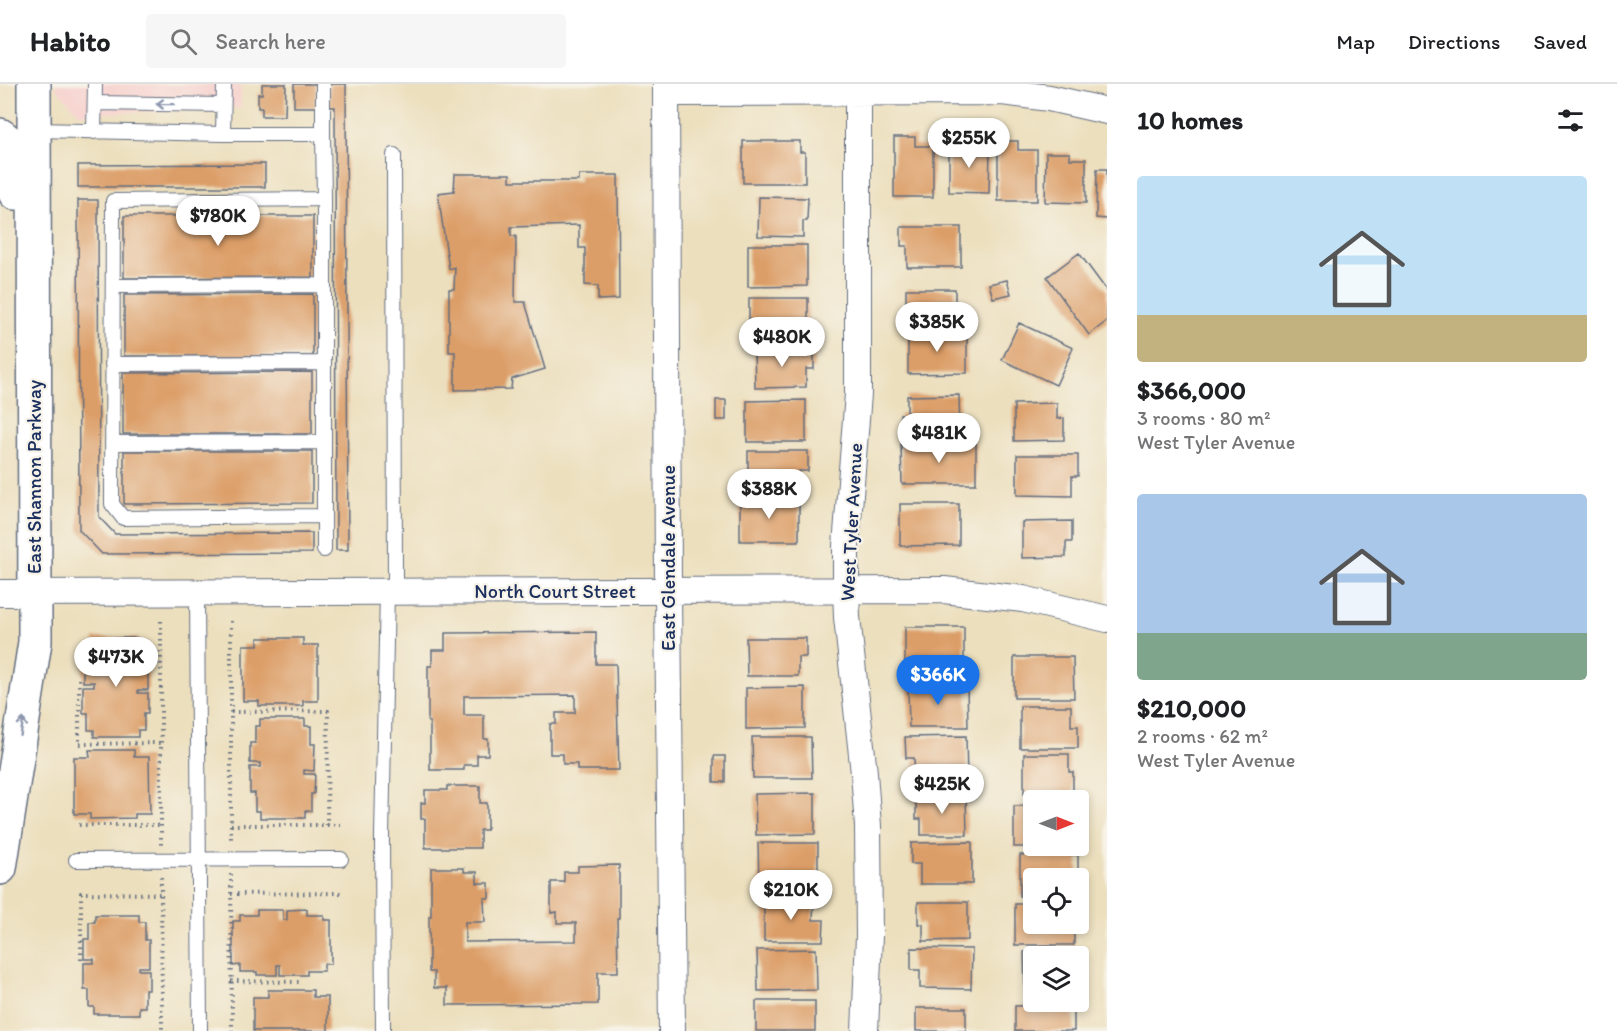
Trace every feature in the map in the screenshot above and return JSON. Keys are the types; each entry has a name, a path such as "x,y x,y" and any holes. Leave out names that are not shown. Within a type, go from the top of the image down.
{"street":[{"path":"14,84 18,113 35,130"},
{"name":"East Shannon Parkway","path":"0,868 35,642 34,84"},
{"path":"666,88 858,88 1002,92 1049,98 1107,111"},
{"name":"East Glendale Avenue","path":"666,88 672,1031"},
{"name":"West Tyler Avenue","path":"858,88 858,394 846,546 846,590 868,826 870,880 865,1031"},
{"path":"0,135 7,139 15,159 16,285 22,323 35,370"},
{"name":"North Court Street","path":"0,593 944,590 1023,599 1107,619"}],"lane":[{"path":"94,132 95,84"},
{"path":"223,134 224,84"},
{"path":"323,84 324,550"},
{"path":"95,103 223,105"},
{"path":"35,130 323,134"},
{"path":"383,1031 382,836 391,591 394,155"},
{"path":"324,199 113,201 112,364 112,504 123,518 324,516"},
{"path":"113,286 324,285"},
{"path":"112,364 324,363"},
{"path":"112,443 324,442"},
{"path":"197,592 200,1031"},
{"path":"76,860 341,859"}],"path":[{"path":"161,621 162,1031"},
{"path":"231,621 232,1031"},
{"path":"79,679 79,744 161,743"},
{"path":"231,712 328,711 327,825"},
{"path":"79,825 161,825"},
{"path":"231,825 340,825"},
{"path":"81,960 81,893 162,894"},
{"path":"231,894 342,893"},
{"path":"231,981 299,982"}],"shaded area":[{"path":"56,84 241,84 241,108 80,114 56,88"}],"building":[{"path":"262,84 286,84 285,116 262,116 262,108 258,108 258,94 262,94"},
{"path":"294,84 316,84 316,107 294,107"},
{"path":"329,84 346,84 348,550 336,550 335,107 330,107"},
{"path":"894,137 915,137 915,146 933,146 933,197 894,197"},
{"path":"743,141 800,141 800,152 805,152 805,183 743,183"},
{"path":"998,141 1018,141 1018,150 1037,150 1037,201 998,201"},
{"path":"949,143 974,143 974,148 990,149 989,193 949,192"},
{"path":"1046,153 1070,153 1070,159 1086,159 1086,203 1045,202"},
{"path":"265,164 265,187 78,187 78,165"},
{"path":"1097,169 1107,169 1107,219 1096,218"},
{"path":"455,174 510,174 510,181 579,181 579,175 618,175 619,299 598,300 598,286 585,285 585,248 579,248 579,225 511,227 511,236 516,236 515,302 525,302 545,369 512,379 511,389 455,390 455,352 449,352 449,289 454,289 455,267 449,269 438,193 454,191"},
{"path":"759,197 808,198 807,221 803,221 803,237 758,236"},
{"path":"78,200 98,200 99,517 115,534 312,533 312,553 102,554 79,530"},
{"path":"124,216 313,216 313,277 124,278"},
{"path":"901,227 961,227 961,267 907,267 907,246 901,246"},
{"path":"748,245 807,245 807,286 748,287"},
{"path":"1079,253 1107,291 1107,321 1089,335 1047,277"},
{"path":"1007,280 1011,294 993,298 989,284"},
{"path":"906,289 955,289 955,327 912,327 912,310 906,310"},
{"path":"313,294 313,356 124,356 124,295"},
{"path":"749,298 808,298 808,340 749,340"},
{"path":"1019,323 1073,348 1056,385 1002,360"},
{"path":"908,332 967,332 967,373 908,374"},
{"path":"814,349 814,369 806,369 806,387 755,388 754,350"},
{"path":"312,372 312,434 123,434 123,373"},
{"path":"959,395 960,435 901,436 900,414 907,414 907,396"},
{"path":"716,400 726,400 726,420 716,420"},
{"path":"806,400 806,442 747,442 747,401"},
{"path":"1057,403 1057,419 1064,418 1064,440 1014,441 1014,404"},
{"path":"976,443 976,484 902,484 901,444"},
{"path":"124,451 312,451 312,503 124,504"},
{"path":"748,451 808,451 808,471 799,471 800,489 748,489"},
{"path":"1017,455 1078,455 1078,476 1072,476 1072,496 1017,495"},
{"path":"740,499 799,499 799,541 740,541"},
{"path":"900,504 959,504 959,545 900,546"},
{"path":"1072,521 1072,542 1066,542 1066,557 1022,558 1022,522"},
{"path":"905,627 964,627 964,668 905,669"},
{"path":"596,632 596,664 616,664 619,770 577,770 577,764 563,764 563,754 550,754 550,724 556,724 556,713 575,713 575,695 464,696 464,715 484,715 484,739 488,739 488,755 477,755 477,765 464,765 464,770 430,770 428,666 432,666 432,650 445,650 445,633"},
{"path":"94,638 138,638 138,645 144,645 144,663 148,663 148,690 138,690 138,693 148,693 148,713 144,713 144,730 138,730 138,737 94,737 94,730 88,730 88,713 83,713 83,686 94,686 94,682 83,682 83,662 88,662 88,645 94,645"},
{"path":"258,638 303,638 303,645 318,645 318,701 303,701 303,706 259,706 259,701 243,701 243,645 258,645"},
{"path":"746,638 806,638 806,657 798,657 798,676 747,676"},
{"path":"1014,657 1073,657 1074,698 1014,698"},
{"path":"908,686 967,686 968,727 909,727"},
{"path":"805,687 805,728 746,729 746,688"},
{"path":"1020,706 1071,706 1071,726 1078,726 1078,748 1020,748"},
{"path":"260,719 305,719 305,726 311,726 311,744 315,744 314,771 304,770 304,774 315,774 314,794 311,794 311,811 305,811 305,818 260,818 260,811 255,811 255,793 250,793 250,767 260,767 260,763 250,763 250,743 255,743 255,726 260,726"},
{"path":"966,736 967,778 915,778 914,758 906,758 905,737"},
{"path":"752,737 811,737 812,778 753,778"},
{"path":"89,750 134,750 134,757 149,757 150,814 135,814 135,818 90,819 90,814 74,814 74,757 90,757"},
{"path":"1024,754 1069,754 1069,772 1073,772 1073,790 1024,790"},
{"path":"714,756 725,756 725,782 714,782"},
{"path":"447,786 480,786 480,803 487,803 487,830 480,830 480,848 425,848 425,819 421,819 421,803 425,803 425,790 447,790"},
{"path":"815,793 815,834 756,835 755,794"},
{"path":"916,796 966,796 967,835 921,835 921,819 916,819"},
{"path":"1014,806 1023,806 1023,847 1014,847"},
{"path":"972,842 972,884 920,884 920,864 911,864 911,843"},
{"path":"758,843 818,843 818,884 759,884"},
{"path":"1020,855 1078,856 1078,868 1023,868 1023,896 1020,896"},
{"path":"619,865 618,972 598,972 598,1004 447,1005 447,988 434,988 434,972 429,972 431,868 464,868 464,872 477,872 477,883 489,883 489,898 484,898 485,922 465,922 465,942 576,941 576,923 557,923 557,912 551,913 551,882 564,882 564,872 578,872 578,866"},
{"path":"764,899 814,899 813,920 824,920 823,941 764,941"},
{"path":"918,902 968,902 968,940 923,941 923,924 918,924"},
{"path":"1015,904 1023,904 1023,934 1074,934 1074,945 1015,945"},
{"path":"307,909 307,915 324,915 324,920 331,920 331,964 324,964 324,971 307,971 307,975 280,975 280,965 277,965 277,975 257,975 257,972 240,972 240,965 233,966 233,921 240,921 240,915 257,915 257,910 283,910 283,920 287,920 287,910"},
{"path":"95,915 139,915 139,922 145,922 145,940 149,940 149,967 139,967 139,970 149,970 149,990 145,990 145,1007 139,1007 139,1014 94,1014 94,1007 89,1007 89,990 84,990 84,963 94,963 94,959 84,959 84,939 89,939 89,922 95,922"},
{"path":"911,948 972,949 971,989 920,988 920,970 911,970"},
{"path":"816,949 817,990 758,991 757,950"},
{"path":"268,990 313,990 313,997 328,997 328,1031 253,1031 253,997 268,997"},
{"path":"756,1001 815,1001 815,1031 756,1031"},
{"path":"1015,1006 1023,1006 1023,1012 1074,1012 1074,1031 1015,1031"},
{"path":"916,1008 966,1008 966,1031 916,1031"}]}
